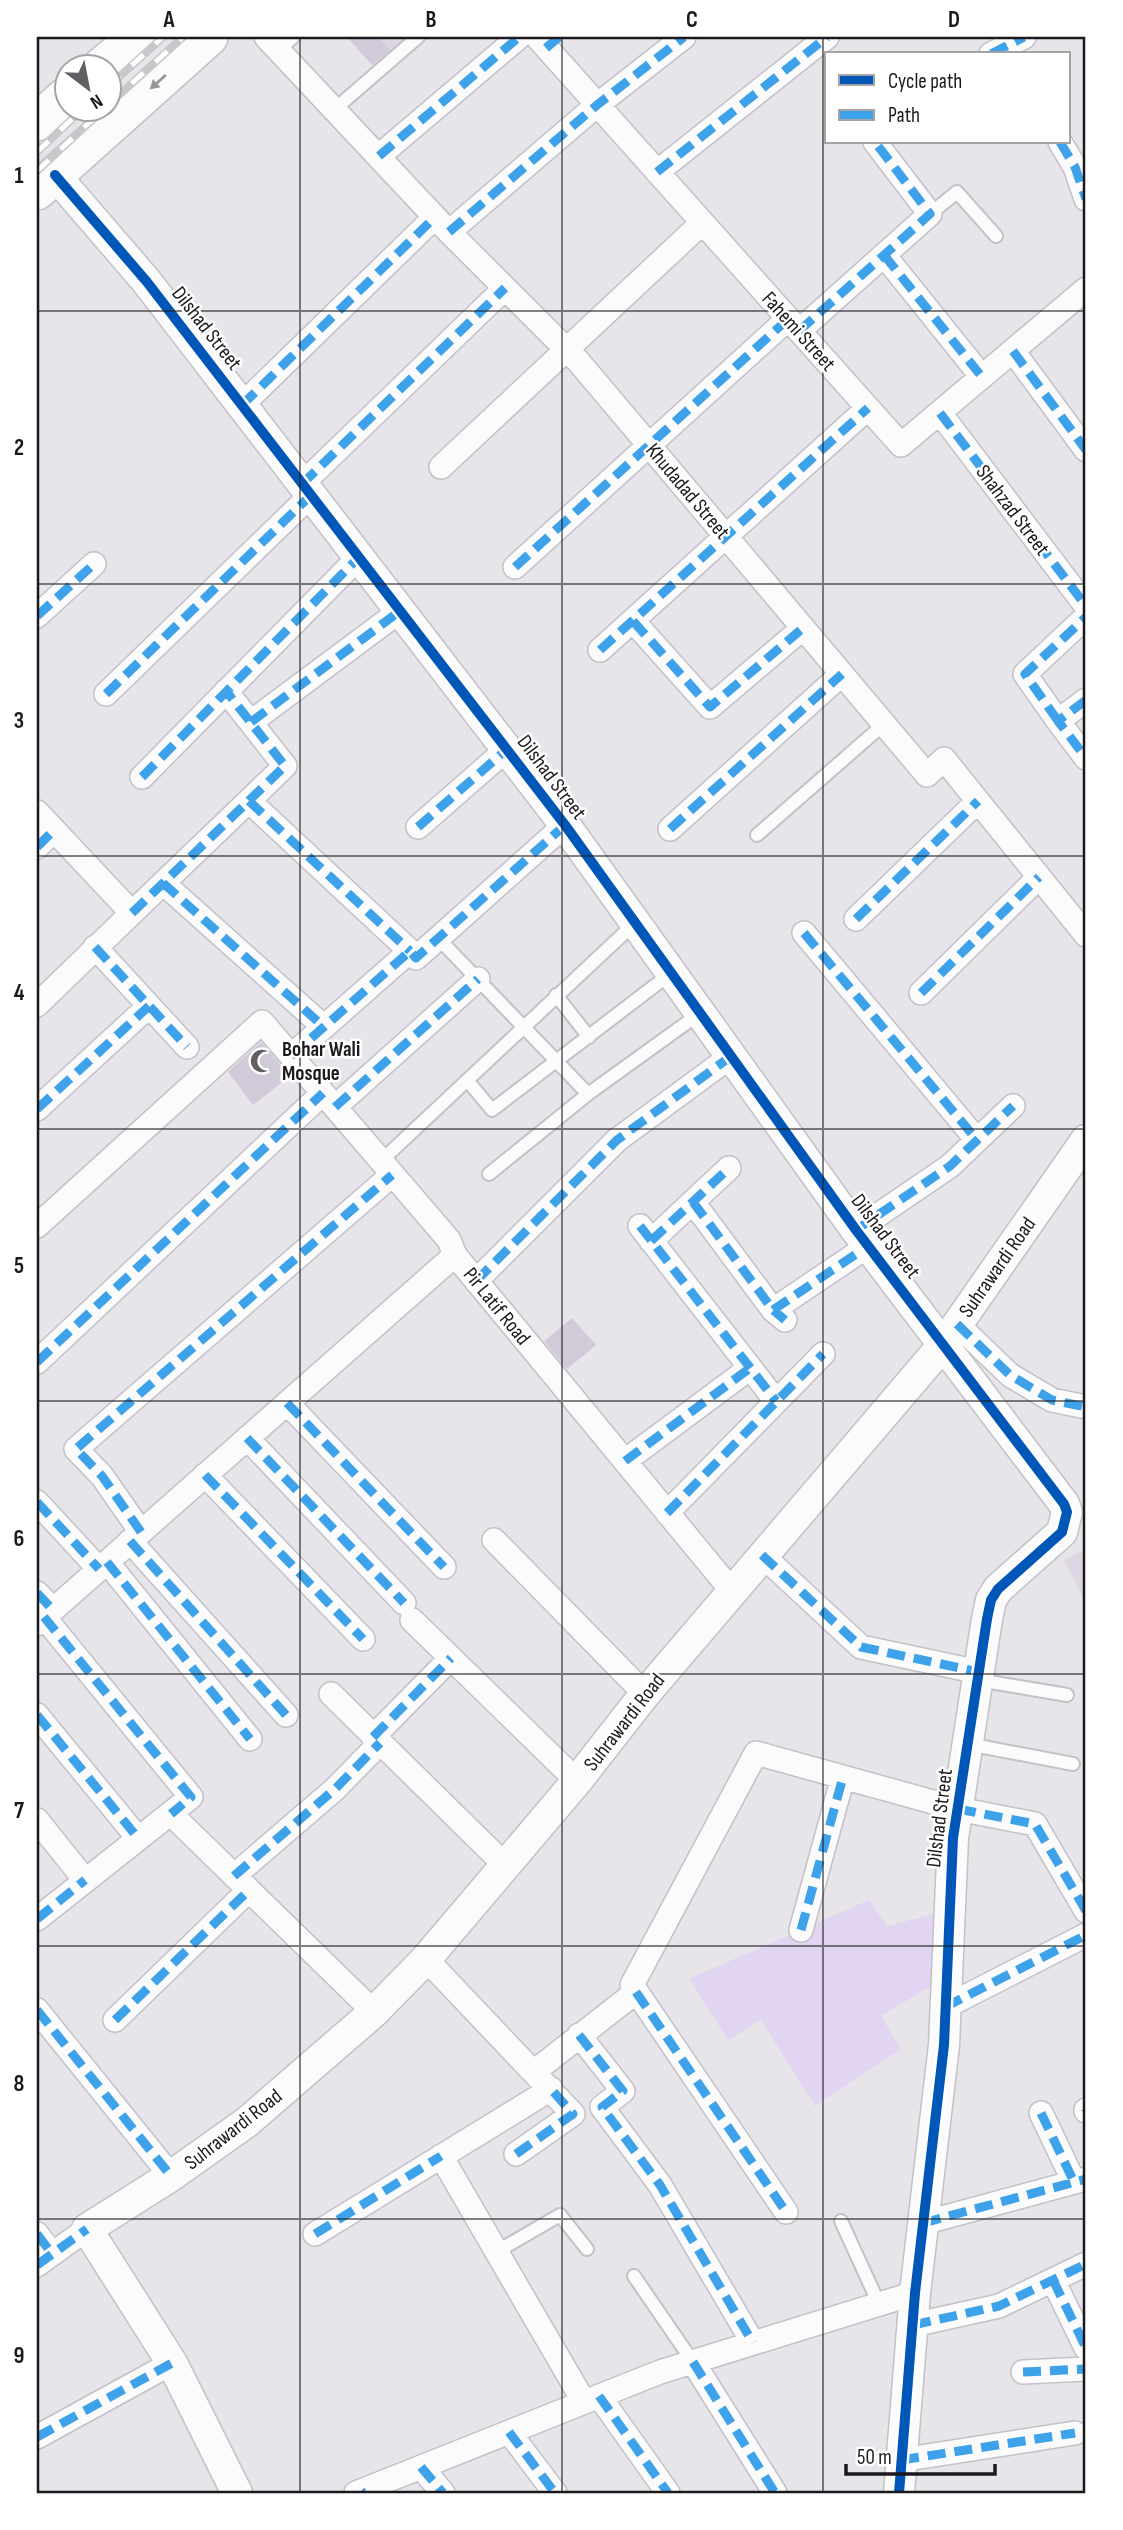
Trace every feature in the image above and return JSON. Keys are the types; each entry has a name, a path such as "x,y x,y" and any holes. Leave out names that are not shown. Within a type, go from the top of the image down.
{"main road":[{"path":"118,52 136,37"},
{"path":"46,183 209,37"},
{"path":"37,122 52,109"}],"street":[{"path":"379,156 519,37"},
{"path":"242,405 442,225 684,37"},
{"path":"657,172 827,37"},
{"path":"996,52 1024,37"},
{"name":"Fahemi Street","path":"547,40 597,105 901,445 1086,289"},
{"name":"Khudadad Street","path":"279,41 335,109 442,225 566,350 927,775 944,759 1086,935"},
{"path":"515,567 649,445 794,325 884,256 930,214 878,144"},
{"path":"1061,144 1075,167 1086,198"},
{"name":"Dilshad Street","path":"46,183 147,282 507,749 565,825 862,1238 950,1334 1067,1512 1062,1532 1010,1576 991,1600 953,1838 944,2045 915,2293 899,2493"},
{"path":"441,467 702,223"},
{"path":"884,256 982,377"},
{"path":"106,694 505,288"},
{"path":"1013,351 1086,450"},
{"path":"600,650 868,408"},
{"name":"Shahzad Street","path":"940,413 1086,606"},
{"path":"142,777 359,557"},
{"path":"37,616 94,564"},
{"path":"251,722 400,611"},
{"path":"1086,617 1025,674 1086,758"},
{"path":"633,621 710,707 803,628"},
{"path":"670,829 842,674"},
{"path":"37,1005 285,766 226,691"},
{"path":"1058,721 1086,700"},
{"path":"418,827 507,749"},
{"path":"249,801 416,958 565,825"},
{"path":"856,919 978,801"},
{"path":"37,812 132,913"},
{"path":"37,847 54,830"},
{"path":"920,993 1039,877"},
{"path":"163,883 324,1027"},
{"path":"804,933 977,1140"},
{"path":"95,947 187,1047"},
{"path":"291,1056 410,951"},
{"path":"37,1362 329,1100 478,979"},
{"path":"37,1109 149,1006"},
{"name":"Pir Latif Road","path":"37,1226 262,1022 449,1240 455,1255 732,1591"},
{"path":"476,1281 617,1139 730,1057"},
{"path":"693,1202 779,1315 862,1238 950,1166 1013,1106"},
{"name":"Suhrawardi Road","path":"87,2229 171,2176 247,2122 374,2012 426,1959 577,1781 645,1694 950,1334 1086,1140"},
{"path":"286,1715 136,1536 102,1476 76,1449 387,1168"},
{"path":"729,1168 693,1202 646,1233 776,1402"},
{"path":"37,1919 191,1797 42,1611 103,1565 455,1255"},
{"path":"950,1334 1052,1400 1086,1407"},
{"path":"667,1513 823,1354"},
{"path":"625,1461 750,1368"},
{"path":"287,1403 444,1567"},
{"path":"247,1438 451,1658 577,1781"},
{"path":"205,1475 363,1639"},
{"path":"37,1502 103,1565 250,1739"},
{"path":"494,1540 645,1694"},
{"path":"762,1555 861,1647 979,1676"},
{"path":"116,2020 242,1882 335,1789 451,1658"},
{"path":"331,1694 505,1866"},
{"path":"37,1715 138,1838"},
{"path":"786,2212 632,1985 756,1753 958,1809 1035,1824 1086,1911"},
{"path":"801,1930 843,1777"},
{"path":"171,1814 374,2012"},
{"path":"37,1820 85,1880"},
{"path":"946,2007 1086,1935"},
{"path":"426,1959 573,2114 516,2154"},
{"path":"535,2071 636,1992"},
{"path":"37,2010 171,2176"},
{"path":"579,2035 623,2091 601,2107 660,2185 752,2343"},
{"path":"315,2234 551,2089"},
{"path":"923,2223 1080,2181 1041,2113"},
{"path":"441,2156 496,2252 592,2399 668,2493"},
{"path":"37,2234 44,2259 87,2229 172,2363 237,2493"},
{"path":"913,2325 999,2306 1086,2264"},
{"path":"1053,2280 1086,2348"},
{"path":"360,2493 660,2372 915,2293"},
{"path":"693,2362 775,2493"},
{"path":"37,2437 172,2363"},
{"path":"1023,2372 1086,2369"},
{"path":"509,2432 555,2493"},
{"path":"901,2460 1075,2433"},
{"path":"422,2467 443,2493"}],"lane":[{"path":"335,109 418,37"},
{"path":"930,214 957,192 996,236"},
{"path":"757,835 884,724"},
{"path":"387,1168 467,1080 635,922"},
{"path":"438,939 588,1094"},
{"path":"467,1080 492,1110 671,974"},
{"path":"556,995 589,1037"},
{"path":"489,1174 588,1094 699,1014"},
{"path":"979,1676 1067,1695"},
{"path":"968,1744 1073,1764"},
{"path":"496,2252 560,2216 587,2249"},
{"path":"841,2221 879,2304"},
{"path":"635,2276 693,2362"}],"shaded area":[{"path":"347,37 412,37 376,69"},
{"path":"1086,1549 1086,1603 1064,1560"},
{"path":"869,1900 887,1926 950,1910 944,1978 881,2016 901,2049 815,2106 761,2020 728,2040 689,1979"}],"building":[{"path":"347,37 378,37 390,50 372,65"},
{"path":"261,1042 290,1076 253,1105 228,1072"},
{"path":"572,1318 596,1345 567,1369 544,1341"}],"railway":[{"path":"122,74 163,37"},
{"path":"122,92 183,37"},
{"path":"37,152 69,122"},
{"path":"37,171 90,122"}],"marked path":[{"path":"379,156 519,37"},
{"path":"546,48 559,37"},
{"path":"449,232 597,105 684,37"},
{"path":"657,172 827,37"},
{"path":"995,52 1024,37"},
{"path":"799,331 930,214 877,144"},
{"path":"1061,144 1075,167 1086,199"},
{"path":"242,405 435,217"},
{"path":"884,255 982,377"},
{"path":"302,484 505,288"},
{"path":"515,567 788,319"},
{"path":"1013,351 1086,450"},
{"path":"600,650 868,408"},
{"path":"940,413 1086,606"},
{"path":"106,694 311,495"},
{"path":"142,777 359,557"},
{"path":"37,616 94,564"},
{"path":"251,722 400,611"},
{"path":"1058,721 1025,674 1086,617"},
{"path":"633,621 710,707 803,628"},
{"path":"670,829 842,674"},
{"path":"132,913 285,766 226,691"},
{"path":"1086,700 1058,721 1086,758"},
{"path":"418,827 507,749"},
{"path":"249,801 410,951"},
{"path":"856,919 978,801"},
{"path":"291,1056 410,951 416,958 565,825"},
{"path":"37,847 54,830"},
{"path":"921,993 1039,877"},
{"path":"163,883 324,1027"},
{"path":"804,933 977,1140"},
{"path":"95,947 187,1047"},
{"path":"335,1107 478,979"},
{"path":"37,1109 149,1006"},
{"path":"476,1281 617,1140 730,1057"},
{"path":"37,1362 323,1093"},
{"path":"856,1230 950,1166 1013,1106"},
{"path":"651,1241 729,1168"},
{"path":"141,1532 102,1476 76,1449 392,1175"},
{"path":"693,1202 773,1310 785,1320"},
{"path":"640,1226 776,1401"},
{"path":"773,1310 868,1246"},
{"path":"957,1324 1010,1375 1052,1400 1086,1407"},
{"path":"667,1513 823,1354"},
{"path":"625,1461 750,1368"},
{"path":"287,1403 444,1567"},
{"path":"247,1438 404,1603"},
{"path":"205,1475 363,1639"},
{"path":"37,1502 99,1569"},
{"path":"130,1541 286,1715"},
{"path":"762,1555 861,1647 979,1672"},
{"path":"107,1562 250,1739"},
{"path":"37,1593 53,1610"},
{"path":"44,1617 191,1797 171,1814"},
{"path":"373,1737 451,1658"},
{"path":"37,1715 138,1838"},
{"path":"234,1876 335,1789 380,1743"},
{"path":"801,1930 843,1777"},
{"path":"958,1809 1035,1824 1086,1911"},
{"path":"37,1919 85,1880"},
{"path":"115,2020 249,1890"},
{"path":"945,2007 1086,1935"},
{"path":"636,1992 786,2212"},
{"path":"37,2010 171,2176"},
{"path":"579,2035 623,2091 602,2107 660,2185 753,2343"},
{"path":"516,2154 573,2114 551,2089"},
{"path":"1041,2113 1074,2182"},
{"path":"315,2234 441,2156"},
{"path":"923,2223 1086,2179"},
{"path":"37,2265 87,2229"},
{"path":"37,2234 52,2254"},
{"path":"913,2325 999,2306 1086,2264"},
{"path":"1053,2280 1086,2348"},
{"path":"693,2362 775,2493"},
{"path":"37,2437 172,2363"},
{"path":"1023,2372 1086,2369"},
{"path":"599,2396 668,2493"},
{"path":"509,2432 555,2493"},
{"path":"901,2460 1075,2433"},
{"path":"421,2467 443,2493"}],"cycle path":[{"path":"55,175 147,282 565,825 856,1230 1064,1504 1067,1512 1062,1532 998,1589 991,1600 987,1619 953,1838 944,2045 915,2293 899,2493"}],"place":[{"name":"Bohar Wali Mosque","path":"262,1061"}]}
